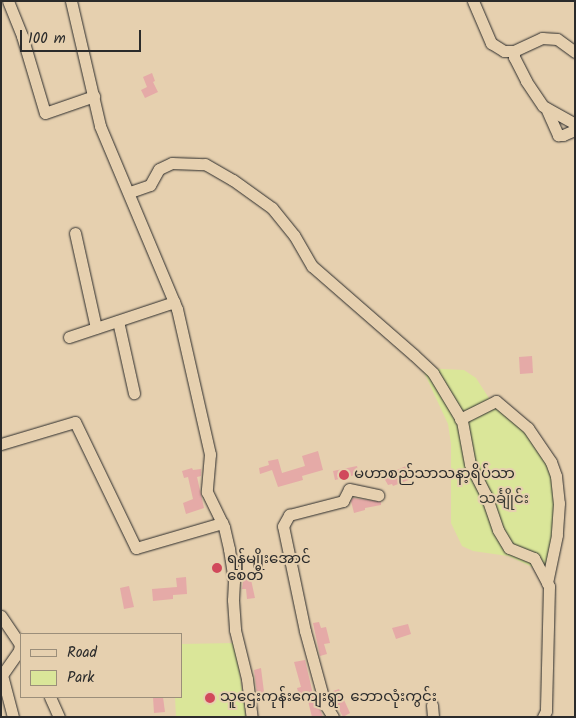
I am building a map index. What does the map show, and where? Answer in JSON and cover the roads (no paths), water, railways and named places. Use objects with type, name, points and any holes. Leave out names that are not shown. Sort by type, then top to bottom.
[{"type":"street","points":[[8,1],[22,36],[45,113],[94,96]]},
{"type":"street","points":[[71,1],[100,126],[130,192],[174,302],[210,454],[207,492],[222,523],[234,581],[235,630],[247,679],[252,717]]},
{"type":"street","points":[[473,1],[491,43],[504,51],[514,51],[542,38],[557,39],[575,52]]},
{"type":"street","points":[[514,51],[514,57],[526,81],[546,108],[558,135],[575,130]]},
{"type":"street","points":[[546,108],[575,124]]},
{"type":"street","points":[[130,192],[150,185],[159,169],[172,163],[205,164],[233,180],[272,208],[294,235],[312,266],[414,354],[433,373],[460,419],[470,464],[486,495],[498,530],[509,548],[534,558],[547,583]]},
{"type":"street","points":[[75,233],[96,328]]},
{"type":"street","points":[[69,337],[174,302]]},
{"type":"street","points":[[118,321],[134,393]]},
{"type":"street","points":[[460,419],[496,401],[528,428],[551,462],[556,476],[559,503],[557,535],[547,583],[549,636],[546,711],[543,717]]},
{"type":"street","points":[[1,444],[74,422],[136,548],[222,523]]},
{"type":"street","points":[[334,717],[325,704],[305,631],[283,526],[289,515],[343,502],[350,489],[378,495]]},
{"type":"street","points":[[1,616],[20,644]]},
{"type":"street","points":[[13,717],[2,675],[20,648]]},
{"type":"street","points":[[50,698],[59,717]]},
{"type":"place","name":"မဟာစည်သာသနာ့ရိပ်သာ","points":[[344,475]]},
{"type":"place","name":"ရန်မျိုးအောင် စေတီ","points":[[217,568]]},
{"type":"place","name":"သူဌေးကုန်းကျေးရွာ ဘောလုံးကွင်း","points":[[210,698]]},
{"type":"park label","name":"သင်္ချိုင်း","points":[[504,500]]}]
